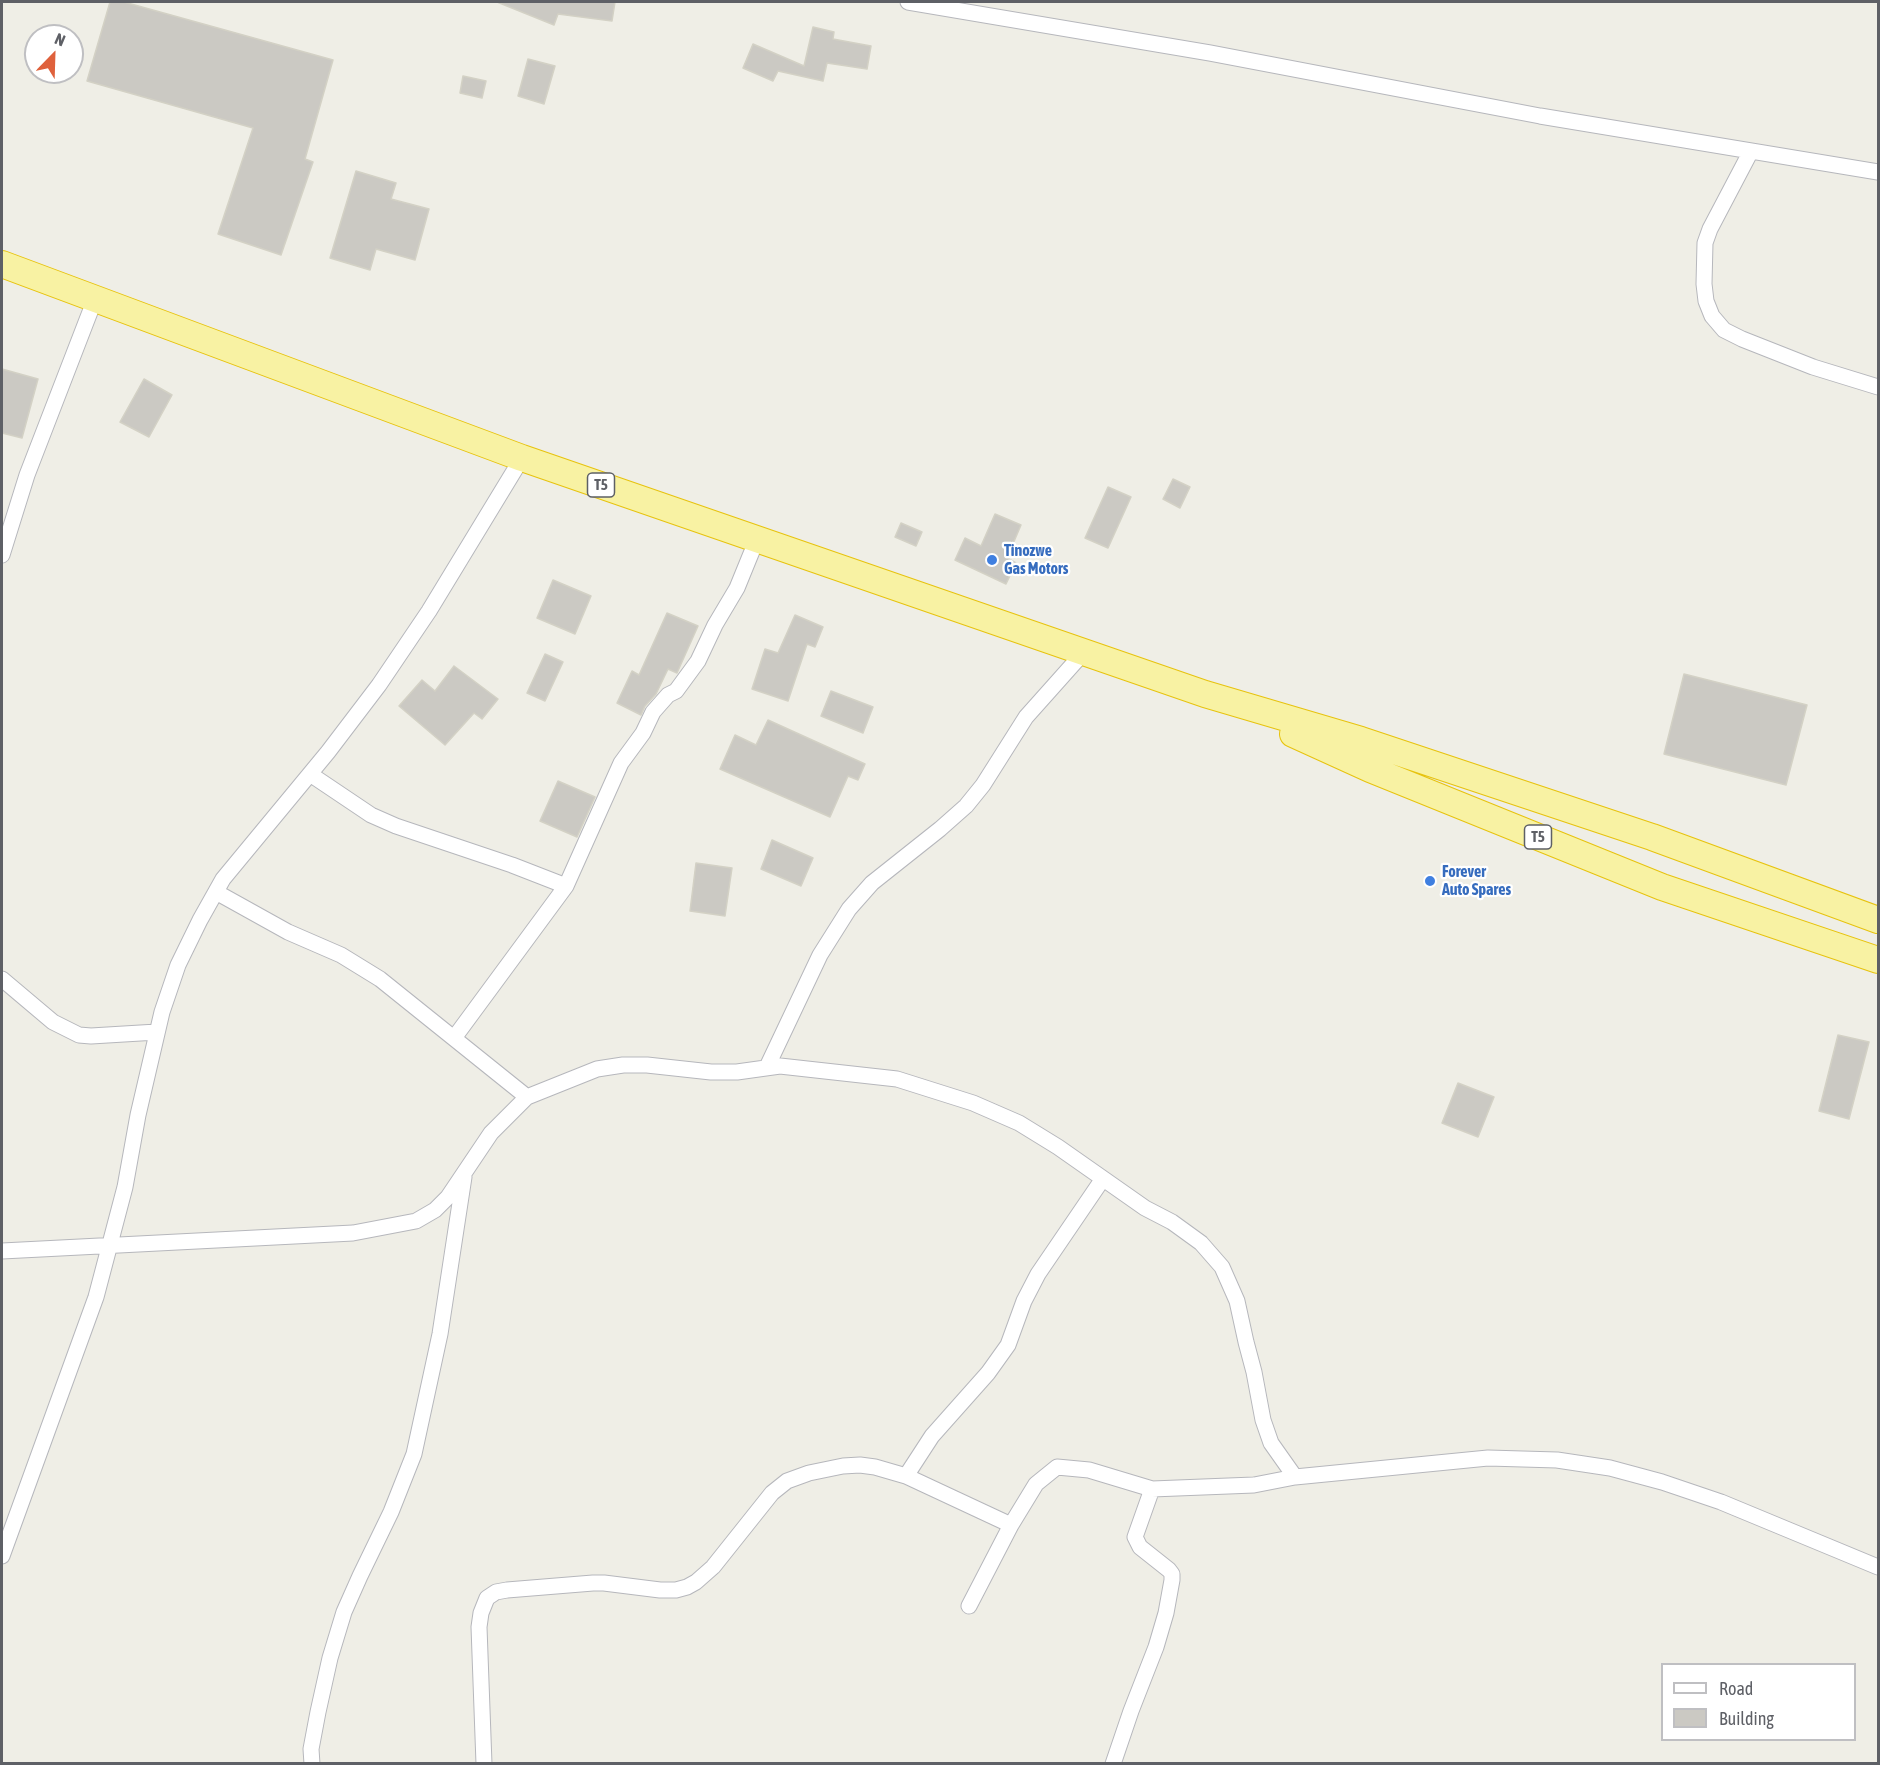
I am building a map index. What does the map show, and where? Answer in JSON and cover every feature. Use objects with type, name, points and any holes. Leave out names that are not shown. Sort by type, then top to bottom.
[{"type":"highway","name":"T5","points":[[2,264],[522,458],[1205,694],[1360,740],[1652,837],[1878,920]]},
{"type":"highway","name":"T5","points":[[1205,694],[1370,769],[1662,887],[1878,960]]},
{"type":"street","points":[[908,2],[1210,53],[1540,116],[1878,172]]},
{"type":"street","points":[[1751,151],[1705,243],[1704,284],[1706,301],[1712,316],[1724,330],[1761,347],[1813,367],[1878,387]]},
{"type":"street","points":[[2,555],[27,476],[95,299]]},
{"type":"street","points":[[2,1556],[96,1296],[125,1187],[138,1115],[157,1032],[178,965],[200,920],[224,879],[379,685],[417,630],[522,458]]},
{"type":"street","points":[[454,1038],[566,886],[621,763],[643,733],[653,712],[668,695],[676,691],[698,661],[715,625],[737,588],[757,539]]},
{"type":"street","points":[[767,1067],[820,955],[849,909],[872,883],[966,806],[984,785],[1026,717],[1084,652]]},
{"type":"street","points":[[310,774],[379,819],[566,886]]},
{"type":"street","points":[[216,892],[288,932],[341,955],[380,979],[527,1097]]},
{"type":"street","points":[[2,979],[53,1022],[79,1035],[157,1032]]},
{"type":"street","points":[[2,1251],[353,1233],[416,1221],[435,1210],[448,1197],[491,1133],[527,1097],[597,1069],[623,1065],[647,1065],[711,1072],[737,1072],[780,1066],[897,1079],[974,1102],[1019,1123],[1058,1147],[1102,1180],[1145,1208],[1172,1222],[1201,1243],[1222,1267],[1237,1301],[1263,1420],[1271,1443],[1295,1477]]},
{"type":"street","points":[[312,1764],[311,1749],[318,1712],[330,1658],[344,1612],[391,1512],[414,1454],[440,1334],[465,1171]]},
{"type":"street","points":[[906,1476],[932,1436],[988,1373],[1008,1345],[1024,1302],[1038,1274],[1102,1180]]},
{"type":"street","points":[[969,1606],[1011,1525],[1036,1484],[1057,1467],[1089,1470],[1152,1489],[1254,1485],[1295,1477],[1488,1458],[1557,1460],[1610,1468],[1662,1482],[1721,1502],[1878,1567]]},
{"type":"street","points":[[484,1764],[479,1628],[481,1613],[487,1598],[496,1592],[593,1583],[660,1590],[687,1587],[713,1567],[772,1493],[787,1481],[809,1473],[843,1466],[875,1467],[906,1476],[1011,1525]]},
{"type":"street","points":[[1113,1764],[1156,1647],[1166,1613],[1172,1580],[1169,1570],[1140,1547],[1135,1537],[1152,1489]]},
{"type":"building","points":[[110,2],[124,2],[333,60],[305,159],[313,162],[281,255],[218,234],[253,128],[87,81]]},
{"type":"building","points":[[497,2],[615,2],[612,21],[558,14],[554,25]]},
{"type":"building","points":[[813,27],[834,32],[833,39],[871,46],[867,69],[827,63],[823,81],[778,71],[773,81],[743,68],[753,44],[804,66]]},
{"type":"building","points":[[528,59],[555,66],[544,104],[518,96]]},
{"type":"building","points":[[463,76],[486,81],[482,98],[460,93]]},
{"type":"building","points":[[356,171],[396,183],[391,199],[429,209],[415,260],[376,249],[370,270],[330,258]]},
{"type":"building","points":[[2,369],[38,379],[22,438],[2,433]]},
{"type":"building","points":[[144,379],[172,395],[149,437],[120,422]]},
{"type":"building","points":[[1173,479],[1190,487],[1180,508],[1163,499]]},
{"type":"building","points":[[1108,487],[1131,497],[1108,548],[1085,538]]},
{"type":"building","points":[[995,514],[1021,525],[1007,558],[1016,563],[1006,584],[955,560],[965,538],[981,546]]},
{"type":"building","points":[[901,523],[922,532],[916,546],[895,537]]},
{"type":"building","points":[[553,580],[591,596],[575,634],[537,618]]},
{"type":"building","points":[[667,613],[698,626],[677,673],[668,669],[656,694],[645,706],[641,715],[617,703],[632,671],[639,675]]},
{"type":"building","points":[[795,615],[823,627],[815,647],[807,644],[788,701],[752,689],[765,649],[778,653]]},
{"type":"building","points":[[545,654],[563,662],[545,701],[527,693]]},
{"type":"building","points":[[454,666],[498,699],[482,719],[474,713],[445,745],[399,706],[422,680],[435,691]]},
{"type":"building","points":[[1684,674],[1807,705],[1786,785],[1664,754]]},
{"type":"building","points":[[831,691],[873,707],[863,733],[821,716]]},
{"type":"building","points":[[768,720],[865,764],[858,780],[848,776],[830,817],[720,769],[735,735],[756,745]]},
{"type":"building","points":[[558,781],[595,797],[577,837],[540,821]]},
{"type":"building","points":[[772,840],[813,858],[801,886],[761,869]]},
{"type":"building","points":[[696,863],[732,868],[725,916],[690,911]]},
{"type":"building","points":[[1838,1035],[1869,1042],[1849,1119],[1819,1111]]},
{"type":"building","points":[[1458,1083],[1494,1097],[1478,1137],[1442,1123]]},
{"type":"place","name":"Tinozwe Gas Motors","points":[[992,560]]},
{"type":"place","name":"Forever Auto Spares","points":[[1430,881]]}]
